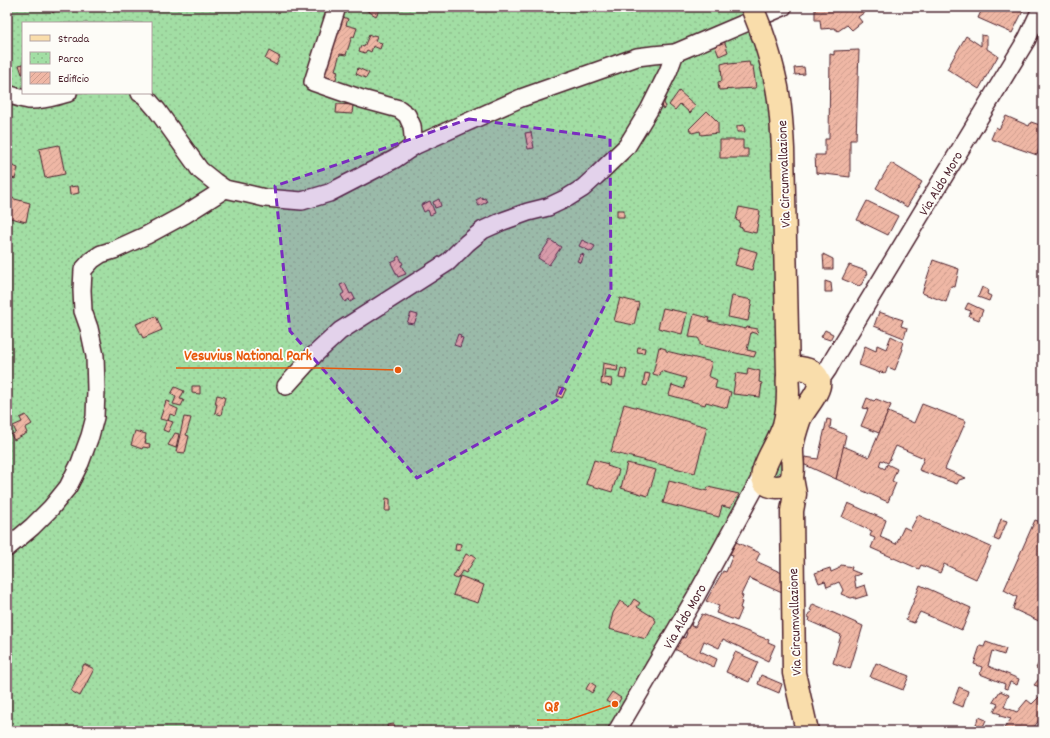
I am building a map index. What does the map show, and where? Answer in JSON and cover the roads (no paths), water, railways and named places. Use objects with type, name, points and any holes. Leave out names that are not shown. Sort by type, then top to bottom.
[{"type":"main road","name":"Via Circumvallazione","points":[[752,7],[761,30],[777,88],[783,149],[788,346],[804,374]]},
{"type":"main road","points":[[804,374],[819,389],[801,415],[796,429],[792,448],[793,473],[776,482],[764,469],[778,440],[788,407],[804,374]]},
{"type":"main road","name":"Via Circumvallazione","points":[[776,482],[792,511],[794,673],[807,731]]},
{"type":"street","points":[[337,7],[313,82],[362,99],[399,109],[407,115],[412,126],[414,146]]},
{"type":"street","points":[[142,94],[157,110],[200,170],[225,189],[265,198],[302,201],[329,193],[414,146],[522,98],[638,57],[675,53],[782,7]]},
{"type":"street","name":"Via Aldo Moro","points":[[804,374],[828,369],[1028,39],[1042,7]]},
{"type":"street","points":[[286,386],[314,355],[340,331],[448,262],[467,243],[483,230],[502,221],[548,207],[567,198],[587,184],[627,146],[649,110],[668,72],[675,53]]},
{"type":"street","points":[[7,94],[22,99],[31,100],[52,98],[65,94]]},
{"type":"street","points":[[7,548],[32,527],[51,508],[68,487],[80,463],[90,436],[95,417],[95,356],[89,328],[83,311],[83,270],[92,260],[101,254],[114,250],[147,235],[184,215],[225,189]]},
{"type":"street","name":"Via Aldo Moro","points":[[617,731],[750,500],[776,482]]},
{"type":"place","name":"Vesuvius National Park","points":[[398,370]]},
{"type":"place","name":"Q8","points":[[615,704]]}]
